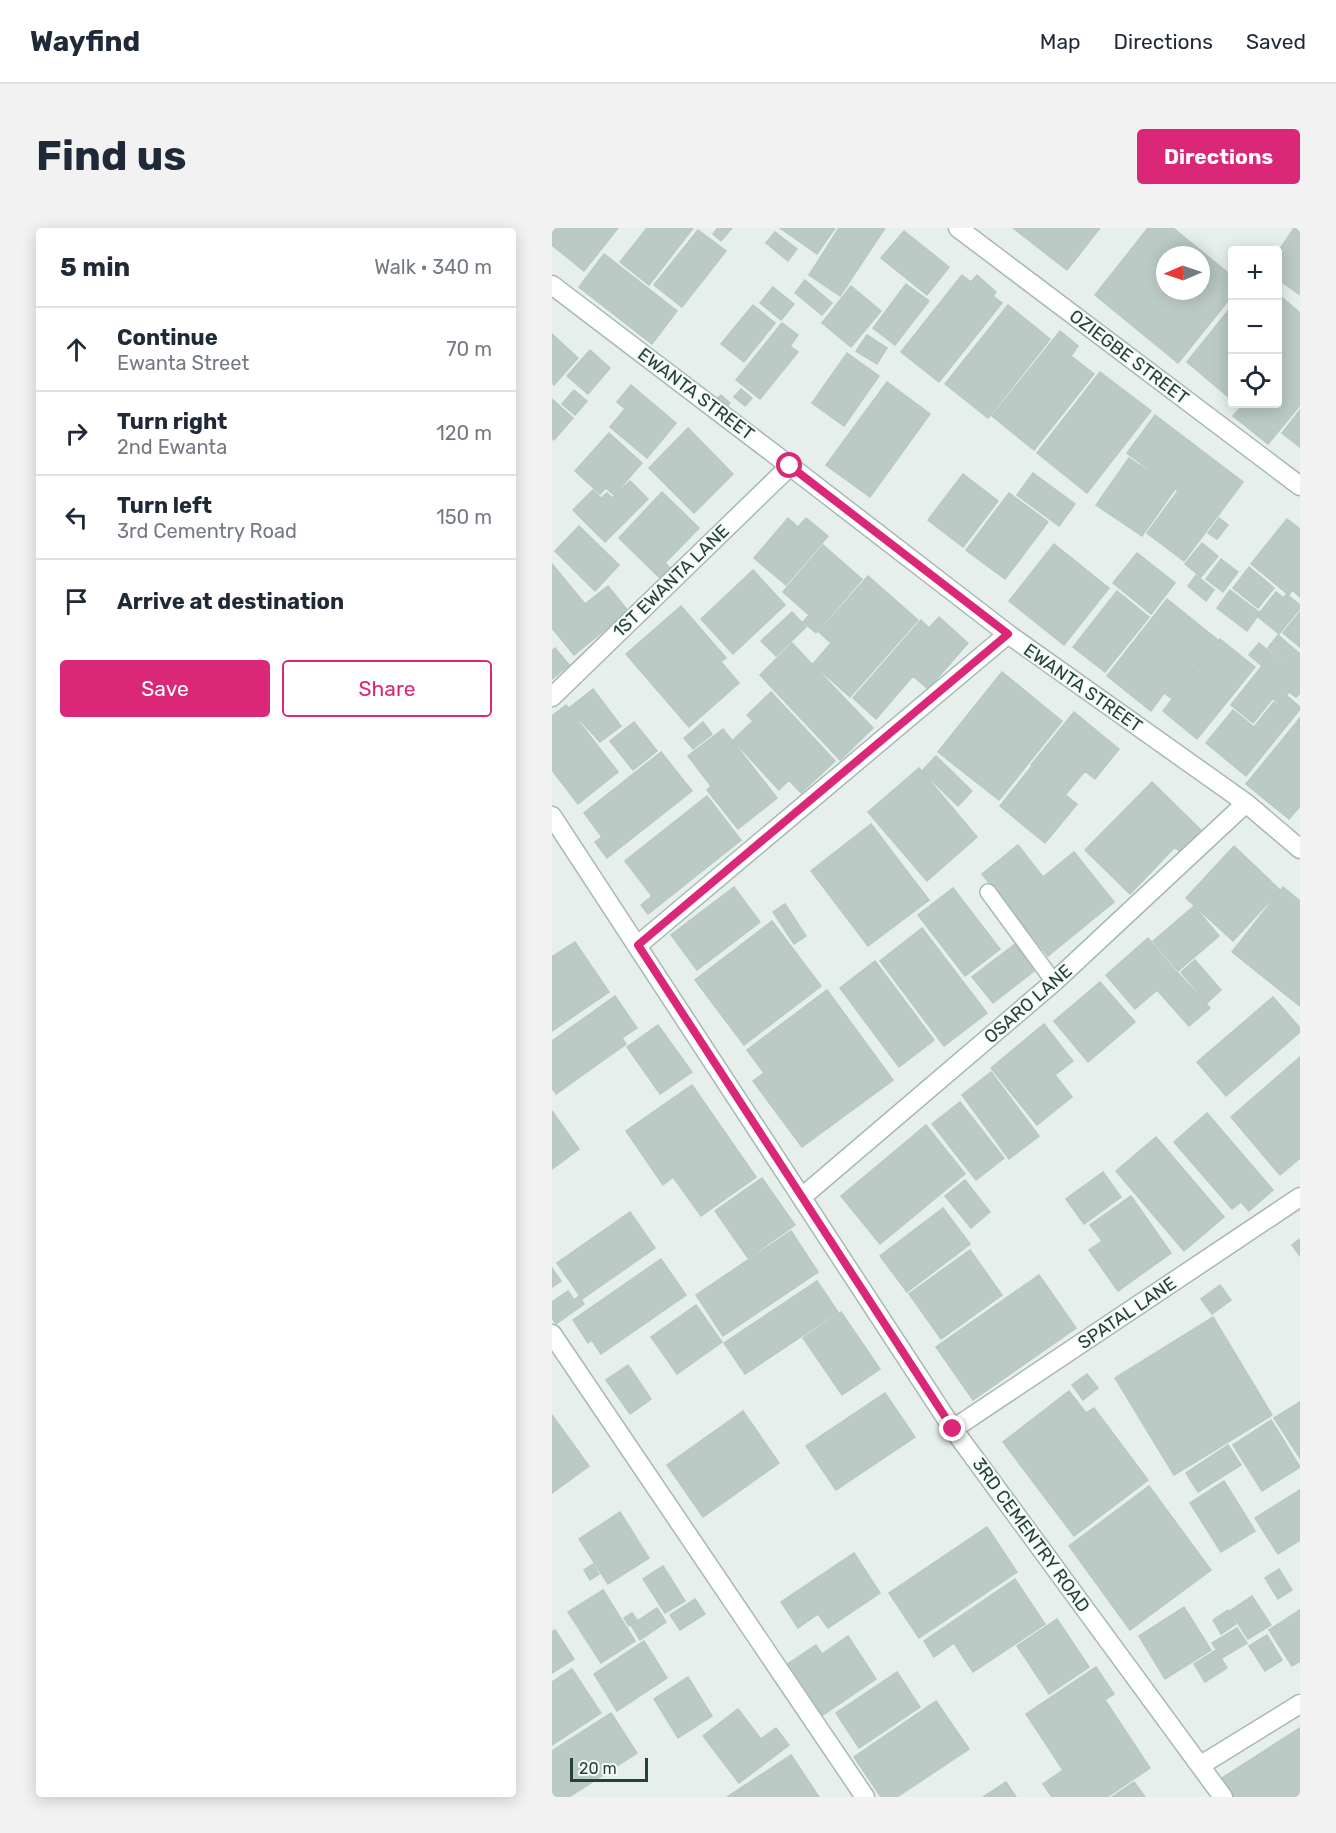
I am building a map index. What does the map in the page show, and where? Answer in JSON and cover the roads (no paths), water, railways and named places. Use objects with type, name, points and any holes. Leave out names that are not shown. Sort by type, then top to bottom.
[{"type":"street","name":"OZIEGBE STREET","points":[[958,228],[1300,486]]},
{"type":"street","name":"EWANTA STREET","points":[[552,285],[1008,634],[1246,803],[1300,849]]},
{"type":"street","name":"1ST EWANTA LANE","points":[[552,697],[790,466]]},
{"type":"street","points":[[638,945],[1008,634]]},
{"type":"street","name":"OSARO LANE","points":[[802,1197],[1054,982],[1246,803]]},
{"type":"street","name":"3RD CEMENTRY ROAD","points":[[552,816],[953,1429],[1223,1797]]},
{"type":"street","name":"SPATAL LANE","points":[[953,1429],[1300,1197]]},
{"type":"street","points":[[552,1334],[865,1797]]},
{"type":"street","points":[[1201,1765],[1300,1704]]},
{"type":"lane","points":[[988,892],[1054,982]]}]
